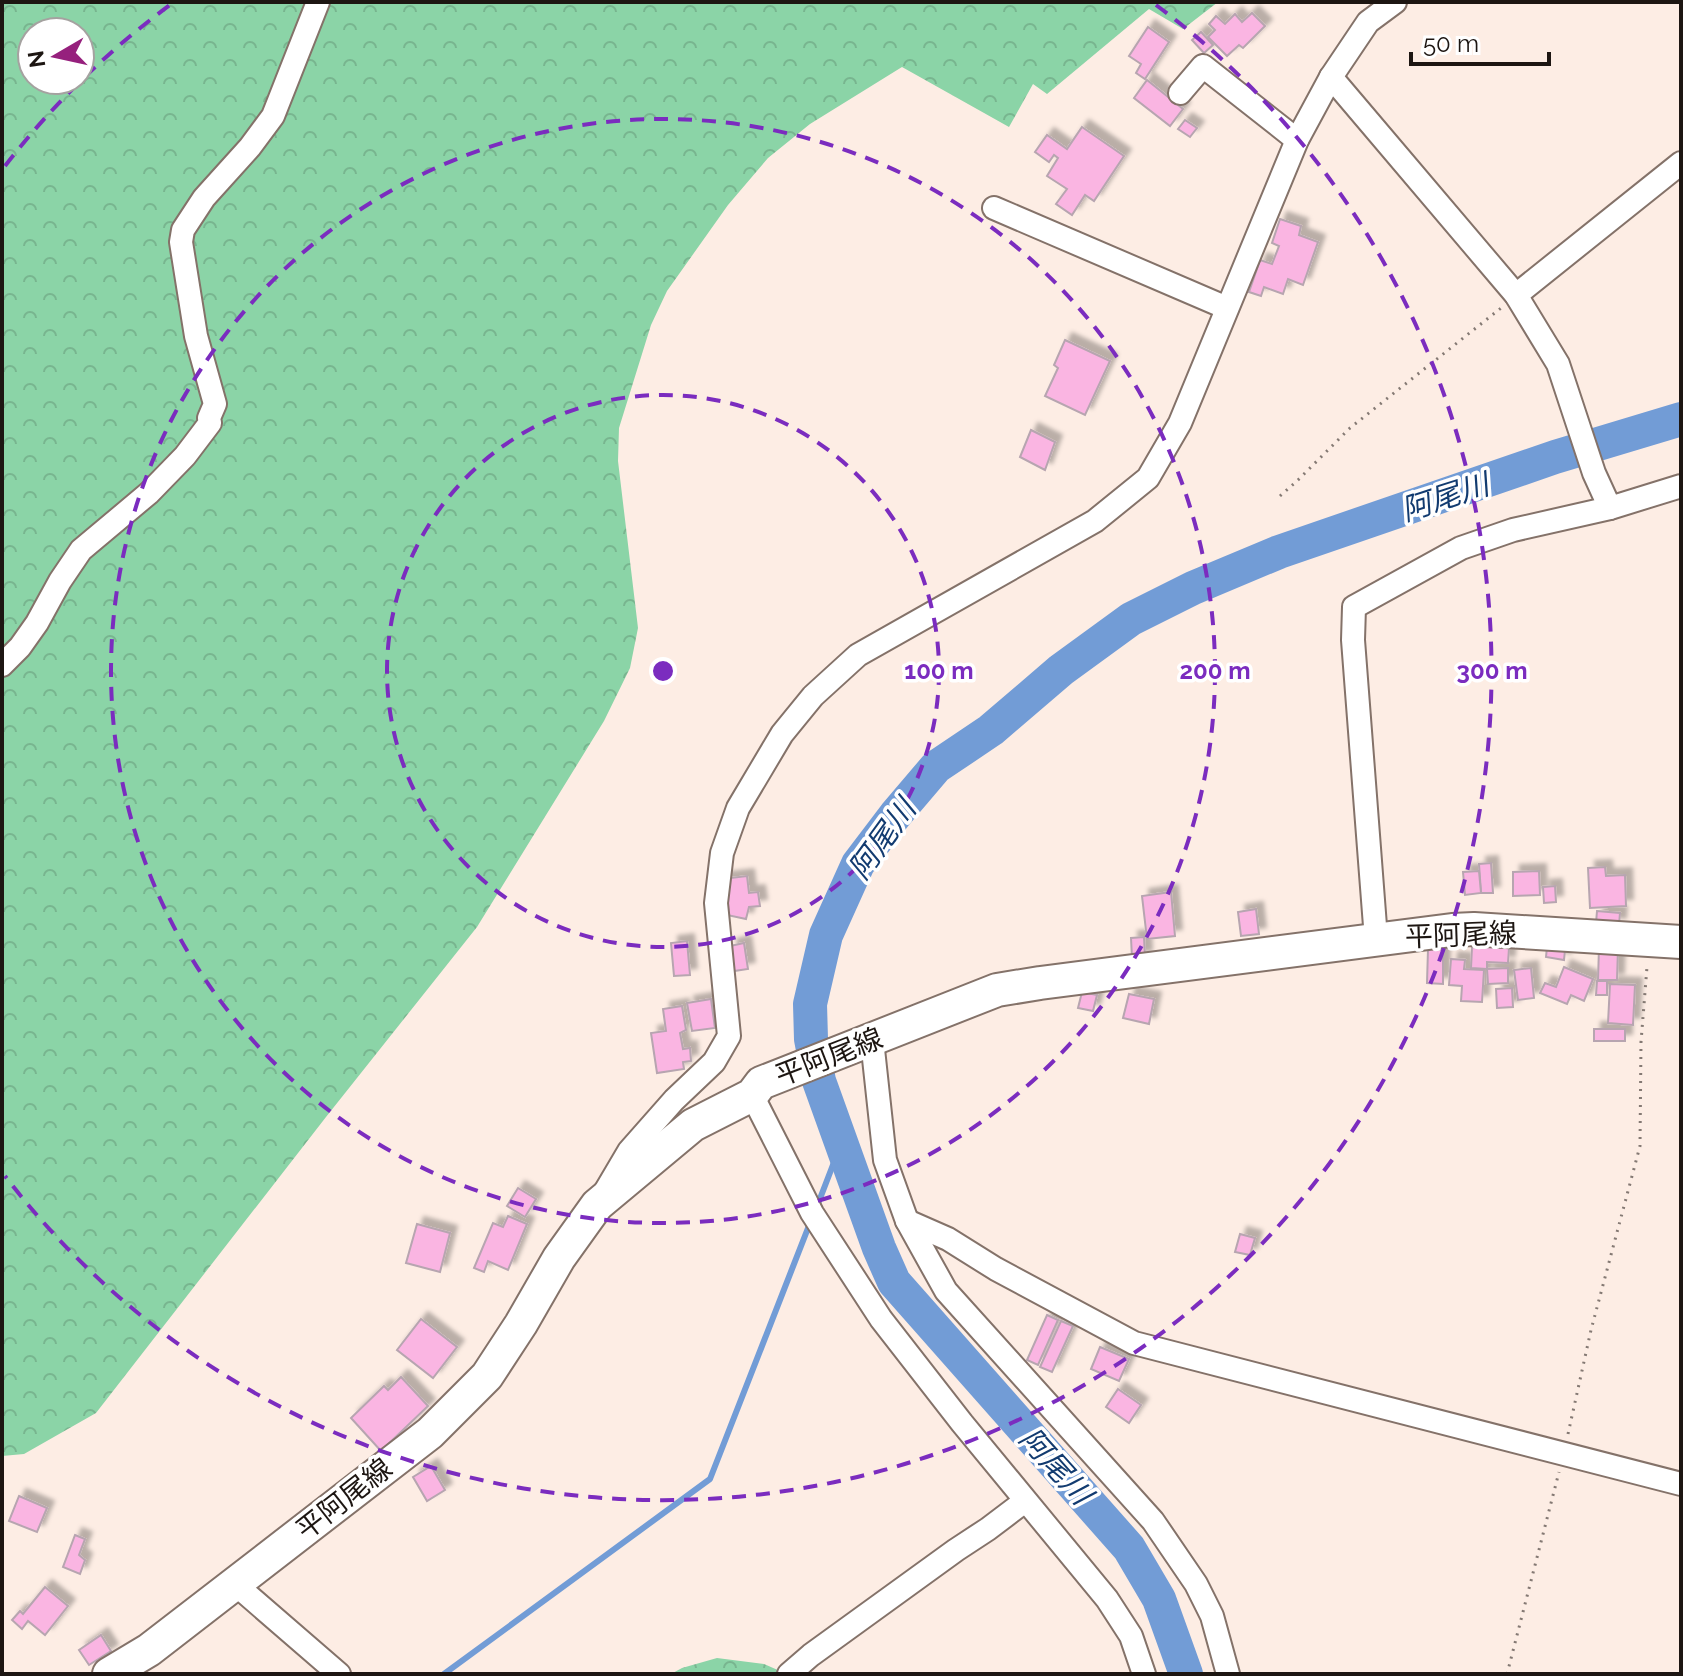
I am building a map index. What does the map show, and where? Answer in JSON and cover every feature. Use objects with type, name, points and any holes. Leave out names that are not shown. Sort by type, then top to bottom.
[{"type":"main road","name":"平阿尾線","points":[[109,1674],[149,1650],[430,1433],[487,1376],[559,1258],[597,1205],[693,1125],[756,1089],[997,990],[1452,930],[1681,942]]},
{"type":"street","points":[[2,665],[37,623],[81,550],[149,493],[185,456],[210,423],[215,404],[196,336],[181,242],[183,230],[204,198],[273,116],[318,2]]},
{"type":"street","points":[[597,1205],[629,1151],[674,1100],[714,1062],[729,1036],[716,903],[722,853],[738,808],[782,734],[813,696],[858,655],[1095,521],[1148,478],[1180,423],[1297,140],[1331,77],[1368,22],[1395,2]]},
{"type":"street","points":[[1180,93],[1203,66],[1297,140]]},
{"type":"street","points":[[1331,77],[1516,295],[1558,364],[1594,473],[1610,508]]},
{"type":"street","points":[[1516,295],[1681,163]]},
{"type":"street","points":[[994,208],[1227,308]]},
{"type":"street","points":[[1376,939],[1353,640],[1354,607],[1461,548],[1513,530],[1610,508],[1681,486]]},
{"type":"street","points":[[866,1042],[885,1160],[907,1221],[946,1291],[1153,1521],[1196,1584],[1212,1616],[1228,1674]]},
{"type":"street","points":[[756,1089],[812,1213],[881,1319],[1107,1599],[1131,1636],[1144,1674]]},
{"type":"street","points":[[907,1221],[948,1239],[996,1269],[1134,1343],[1681,1484]]},
{"type":"street","points":[[789,1674],[1025,1501]]},
{"type":"street","points":[[235,1584],[339,1674]]},
{"type":"path","points":[[1280,496],[1350,428],[1516,295]]},
{"type":"path","points":[[1507,1674],[1564,1454],[1591,1330],[1640,1146],[1641,1042],[1648,940]]},
{"type":"green space","points":[[2,2],[1218,2],[1183,29],[1149,9],[1047,94],[1033,84],[1009,127],[902,67],[810,124],[768,158],[728,205],[667,291],[651,325],[619,428],[618,461],[638,628],[630,668],[604,721],[477,927],[96,1413],[24,1454],[2,1456]]},
{"type":"green space","points":[[717,1658],[764,1664],[787,1674],[671,1674]]},
{"type":"building","points":[[1252,13],[1265,26],[1243,48],[1239,45],[1227,56],[1208,37],[1215,30],[1209,24],[1216,16],[1225,24],[1235,14],[1242,22]]},
{"type":"building","points":[[1148,27],[1169,42],[1145,79],[1136,73],[1141,64],[1129,56]]},
{"type":"building","points":[[1201,32],[1213,45],[1204,53],[1192,40]]},
{"type":"building","points":[[1147,80],[1183,109],[1170,126],[1134,98]]},
{"type":"building","points":[[1185,120],[1197,128],[1190,137],[1178,129]]},
{"type":"building","points":[[1082,127],[1124,156],[1094,201],[1085,195],[1072,215],[1056,204],[1067,189],[1047,176],[1058,158],[1054,155],[1049,162],[1035,152],[1047,135],[1067,149]]},
{"type":"building","points":[[1280,219],[1301,226],[1299,235],[1318,242],[1303,285],[1288,279],[1283,294],[1264,287],[1261,296],[1249,292],[1260,260],[1272,264],[1279,246],[1272,243]]},
{"type":"building","points":[[1065,340],[1110,361],[1085,415],[1045,396],[1058,368],[1054,365]]},
{"type":"building","points":[[1031,430],[1055,442],[1045,470],[1020,457]]},
{"type":"building","points":[[1491,863],[1493,893],[1481,893],[1479,864]]},
{"type":"building","points":[[1605,867],[1606,876],[1625,875],[1626,906],[1590,908],[1588,868]]},
{"type":"building","points":[[1479,871],[1481,893],[1465,895],[1463,872]]},
{"type":"building","points":[[1539,871],[1540,895],[1513,896],[1513,872]]},
{"type":"building","points":[[747,876],[749,893],[758,892],[760,906],[749,907],[746,919],[727,915],[722,879]]},
{"type":"building","points":[[1555,886],[1556,902],[1544,903],[1543,887]]},
{"type":"building","points":[[1171,892],[1175,936],[1147,939],[1142,896]]},
{"type":"building","points":[[1256,909],[1259,934],[1241,936],[1238,912]]},
{"type":"building","points":[[1597,911],[1620,913],[1619,925],[1596,923]]},
{"type":"building","points":[[1144,937],[1145,957],[1132,958],[1131,938]]},
{"type":"building","points":[[687,941],[690,975],[674,976],[671,943]]},
{"type":"building","points":[[744,943],[748,969],[734,971],[730,946]]},
{"type":"building","points":[[1472,947],[1509,948],[1508,963],[1487,962],[1487,969],[1471,968]]},
{"type":"building","points":[[1547,947],[1565,950],[1564,960],[1546,957]]},
{"type":"building","points":[[1599,947],[1618,948],[1617,980],[1598,980]]},
{"type":"building","points":[[1428,949],[1443,950],[1443,984],[1427,983]]},
{"type":"building","points":[[1451,959],[1465,960],[1464,969],[1484,970],[1482,1002],[1461,1001],[1462,986],[1449,985]]},
{"type":"building","points":[[1564,967],[1593,979],[1584,1001],[1571,995],[1567,1004],[1540,993],[1545,983],[1556,987]]},
{"type":"building","points":[[1508,968],[1508,983],[1488,984],[1487,969]]},
{"type":"building","points":[[1531,968],[1534,998],[1518,1000],[1514,970]]},
{"type":"building","points":[[1597,981],[1607,981],[1607,995],[1596,995]]},
{"type":"building","points":[[1610,984],[1635,985],[1633,1025],[1608,1023]]},
{"type":"building","points":[[1512,988],[1513,1007],[1497,1008],[1496,989]]},
{"type":"building","points":[[1082,992],[1097,995],[1093,1011],[1078,1008]]},
{"type":"building","points":[[1129,994],[1154,999],[1149,1024],[1123,1018]]},
{"type":"building","points":[[711,999],[715,1028],[692,1031],[687,1003]]},
{"type":"building","points":[[682,1006],[686,1030],[680,1033],[683,1049],[690,1048],[691,1061],[683,1062],[684,1069],[657,1073],[651,1033],[666,1031],[663,1009]]},
{"type":"building","points":[[1594,1029],[1625,1029],[1625,1041],[1594,1041]]},
{"type":"building","points":[[518,1188],[536,1199],[525,1217],[507,1206]]},
{"type":"building","points":[[508,1216],[527,1224],[508,1270],[488,1261],[484,1272],[474,1268],[493,1223],[503,1227]]},
{"type":"building","points":[[417,1224],[450,1233],[440,1272],[406,1263]]},
{"type":"building","points":[[1240,1234],[1255,1238],[1250,1255],[1235,1252]]},
{"type":"building","points":[[1047,1315],[1058,1320],[1038,1365],[1027,1360]]},
{"type":"building","points":[[421,1319],[457,1347],[433,1378],[397,1350]]},
{"type":"building","points":[[1061,1321],[1073,1326],[1052,1372],[1040,1367]]},
{"type":"building","points":[[1100,1347],[1129,1359],[1119,1381],[1091,1369]]},
{"type":"building","points":[[401,1377],[428,1406],[381,1451],[351,1418],[384,1386],[388,1390]]},
{"type":"building","points":[[1118,1389],[1141,1405],[1129,1423],[1106,1407]]},
{"type":"building","points":[[431,1466],[445,1490],[427,1501],[413,1477]]},
{"type":"building","points":[[19,1496],[47,1508],[37,1532],[9,1521]]},
{"type":"building","points":[[75,1535],[85,1539],[79,1555],[85,1560],[80,1574],[63,1567]]},
{"type":"building","points":[[45,1587],[68,1606],[45,1635],[28,1621],[22,1629],[12,1620],[20,1611],[23,1614]]},
{"type":"building","points":[[101,1635],[111,1651],[89,1665],[79,1650]]},
{"type":"waterway","name":"阿尾川","points":[[1186,1674],[1159,1599],[1129,1548],[894,1282],[819,1081],[811,1039],[810,1004],[826,935],[858,864],[936,767],[991,730],[1061,670],[1131,619],[1193,588],[1279,552],[1555,457],[1681,419]]},
{"type":"waterway","points":[[816,1209],[841,1144]]},
{"type":"waterway","points":[[444,1674],[710,1479],[810,1223]]}]
